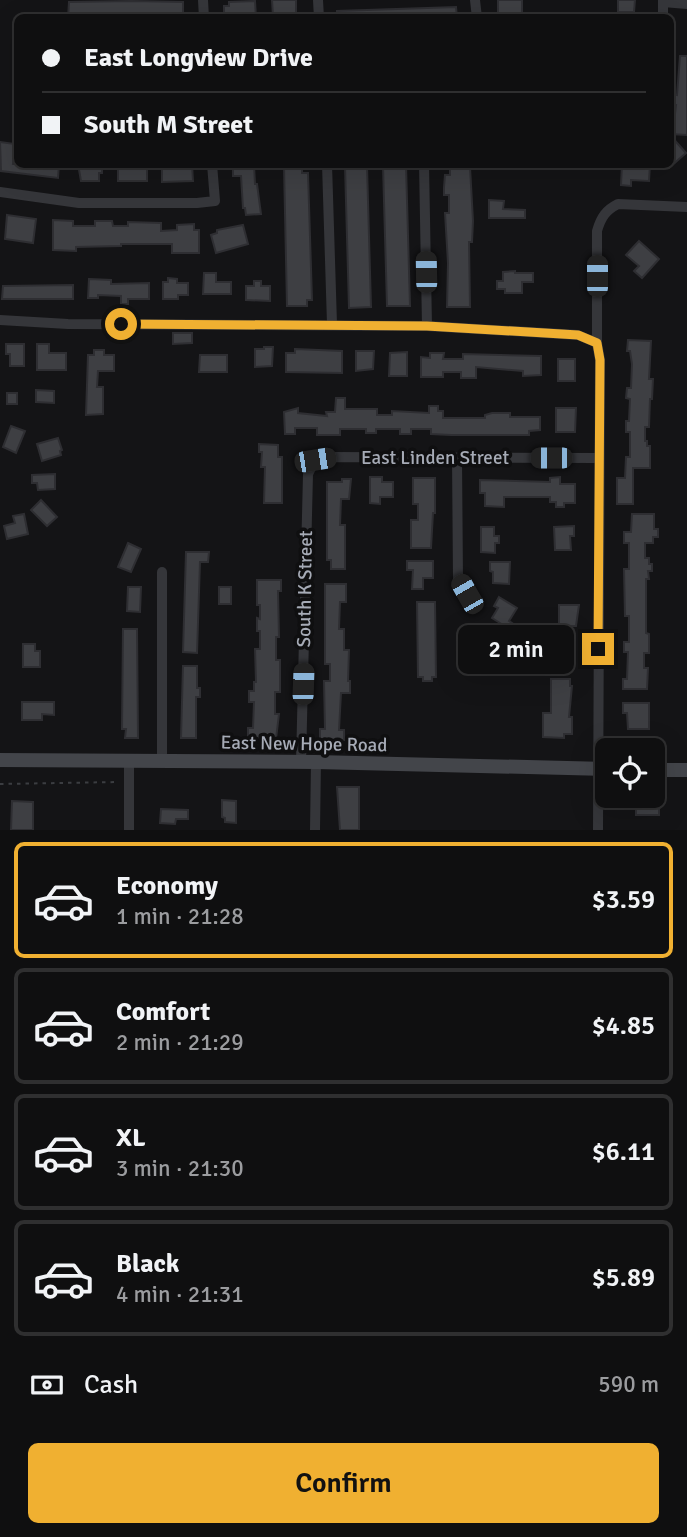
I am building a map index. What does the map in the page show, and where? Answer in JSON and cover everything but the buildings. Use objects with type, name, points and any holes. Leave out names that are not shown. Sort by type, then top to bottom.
[{"type":"street","points":[[663,1],[687,4]]},
{"type":"street","points":[[0,192],[79,203],[215,201],[212,168]]},
{"type":"street","points":[[327,168],[332,324]]},
{"type":"street","points":[[424,168],[427,326]]},
{"type":"street","points":[[603,738],[597,231],[602,217],[618,204],[687,207]]},
{"type":"street","points":[[0,320],[68,324],[427,326],[578,335],[597,343]]},
{"type":"street","name":"East Linden Street","points":[[315,460],[331,457],[599,458]]},
{"type":"street","points":[[457,458],[458,579],[467,594]]},
{"type":"street","name":"South K Street","points":[[301,762],[308,474],[315,460]]},
{"type":"street","points":[[162,572],[162,761]]},
{"type":"street","name":"East New Hope Road","points":[[0,760],[316,762],[595,769]]},
{"type":"street","points":[[129,762],[129,830]]},
{"type":"street","points":[[315,830],[316,762]]},
{"type":"street","points":[[665,770],[687,770]]},
{"type":"street","points":[[598,830],[600,808]]},
{"type":"path","points":[[0,784],[123,782]]},
{"type":"route","points":[[121,324],[427,326],[578,335],[597,343],[600,360],[598,649]]}]
